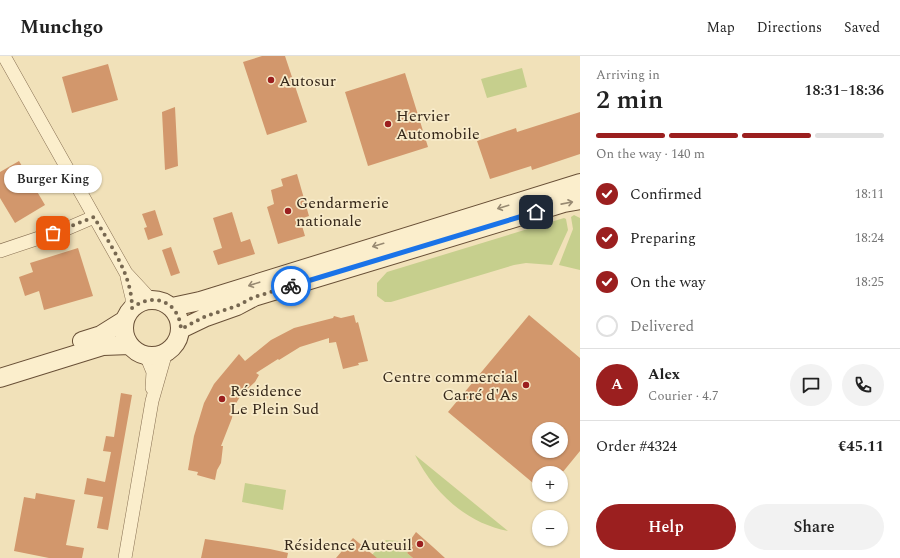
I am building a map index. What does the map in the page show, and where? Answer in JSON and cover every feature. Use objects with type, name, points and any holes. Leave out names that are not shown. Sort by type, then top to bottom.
[{"type":"main road","points":[[172,307],[200,301],[580,183]]},
{"type":"main road","points":[[181,329],[206,316],[237,306],[254,297],[564,203],[580,200]]},
{"type":"main road","points":[[0,366],[101,335],[144,301],[151,300],[166,303],[172,307],[180,321],[181,329],[174,346],[166,352],[153,356],[137,351],[130,345],[126,337],[129,314]]},
{"type":"main road","points":[[0,378],[103,346],[130,345]]},
{"type":"street","points":[[4,56],[126,273],[151,300]]},
{"type":"street","points":[[0,251],[66,229],[94,217]]},
{"type":"street","points":[[126,273],[132,298],[129,314]]},
{"type":"street","points":[[125,558],[152,401],[166,352]]},
{"type":"street","points":[[146,355],[152,372],[152,401]]},
{"type":"green space","points":[[522,68],[527,87],[487,98],[481,79]]},
{"type":"green space","points":[[574,215],[580,218],[580,270],[559,265],[573,229],[571,217]]},
{"type":"green space","points":[[564,218],[566,219],[568,230],[552,265],[526,263],[514,265],[391,302],[385,302],[377,296],[377,283],[387,272]]},
{"type":"green space","points":[[415,455],[508,531],[478,521],[453,504],[432,482]]},
{"type":"green space","points":[[245,483],[286,490],[283,510],[242,502]]},
{"type":"green space","points":[[386,540],[409,542],[413,546],[407,553],[413,558],[369,558]]},
{"type":"building","points":[[262,56],[285,56],[307,122],[267,135],[243,62]]},
{"type":"building","points":[[108,64],[118,100],[72,113],[62,77]]},
{"type":"building","name":"Hervier Automobile","points":[[405,73],[428,147],[368,166],[345,92]]},
{"type":"building","points":[[175,107],[178,166],[165,170],[162,112]]},
{"type":"building","points":[[580,112],[580,154],[532,170],[531,166],[490,179],[477,141],[516,128],[517,132]]},
{"type":"building","points":[[19,161],[45,205],[15,223],[0,198],[0,172]]},
{"type":"building","name":"Gendarmerie nationale","points":[[297,174],[309,216],[300,219],[305,236],[278,244],[267,207],[274,204],[271,190],[283,186],[281,179]]},
{"type":"building","points":[[155,210],[163,235],[148,240],[144,228],[147,227],[142,214]]},
{"type":"building","points":[[232,212],[241,242],[250,239],[255,254],[218,265],[213,251],[222,248],[213,218]]},
{"type":"building","points":[[171,247],[180,273],[171,276],[162,250]]},
{"type":"building","points":[[78,248],[93,296],[44,310],[39,291],[25,296],[19,277],[33,272],[30,263]]},
{"type":"building","name":"Résidence Le Plein Sud","points":[[354,315],[356,323],[358,322],[368,361],[343,369],[336,342],[329,343],[329,338],[300,347],[279,360],[278,359],[256,373],[259,375],[255,382],[241,395],[232,410],[232,418],[221,446],[223,446],[221,463],[217,470],[215,480],[197,475],[198,472],[188,470],[194,436],[204,403],[214,384],[239,354],[245,361],[271,340],[294,328],[333,318],[334,316],[341,318]]},
{"type":"building","name":"Centre commercial Carré d'As","points":[[529,315],[580,358],[580,451],[568,466],[532,466],[532,482],[448,412]]},
{"type":"building","points":[[121,393],[132,395],[108,530],[97,528],[103,497],[84,494],[87,478],[105,482],[111,452],[103,451],[106,436],[114,437]]},
{"type":"building","points":[[36,493],[75,500],[66,545],[84,548],[82,558],[49,558],[14,551],[24,497],[35,499]]},
{"type":"building","name":"Résidence Auteuil","points":[[416,532],[445,558],[413,558],[407,553],[413,546],[409,542]]},
{"type":"building","points":[[353,538],[377,558],[336,558]]},
{"type":"building","points":[[205,539],[288,553],[287,558],[201,558]]},
{"type":"way so far","points":[[53,233],[94,217],[126,273],[132,298],[132,308],[144,301],[158,300],[166,303],[172,307],[177,314],[181,329],[206,316],[237,306],[254,297],[291,286]]},
{"type":"place","name":"Autosur","points":[[271,80]]},
{"type":"place","name":"Hervier Automobile","points":[[388,124]]},
{"type":"place","name":"Gendarmerie nationale","points":[[288,211]]},
{"type":"place","name":"Burger King","points":[[53,233]]},
{"type":"place","name":"Centre commercial Carré d'As","points":[[526,385]]},
{"type":"place","name":"Résidence Le Plein Sud","points":[[222,399]]},
{"type":"place","name":"Résidence Auteuil","points":[[420,544]]},
{"type":"route","points":[[291,286],[536,212]]}]
